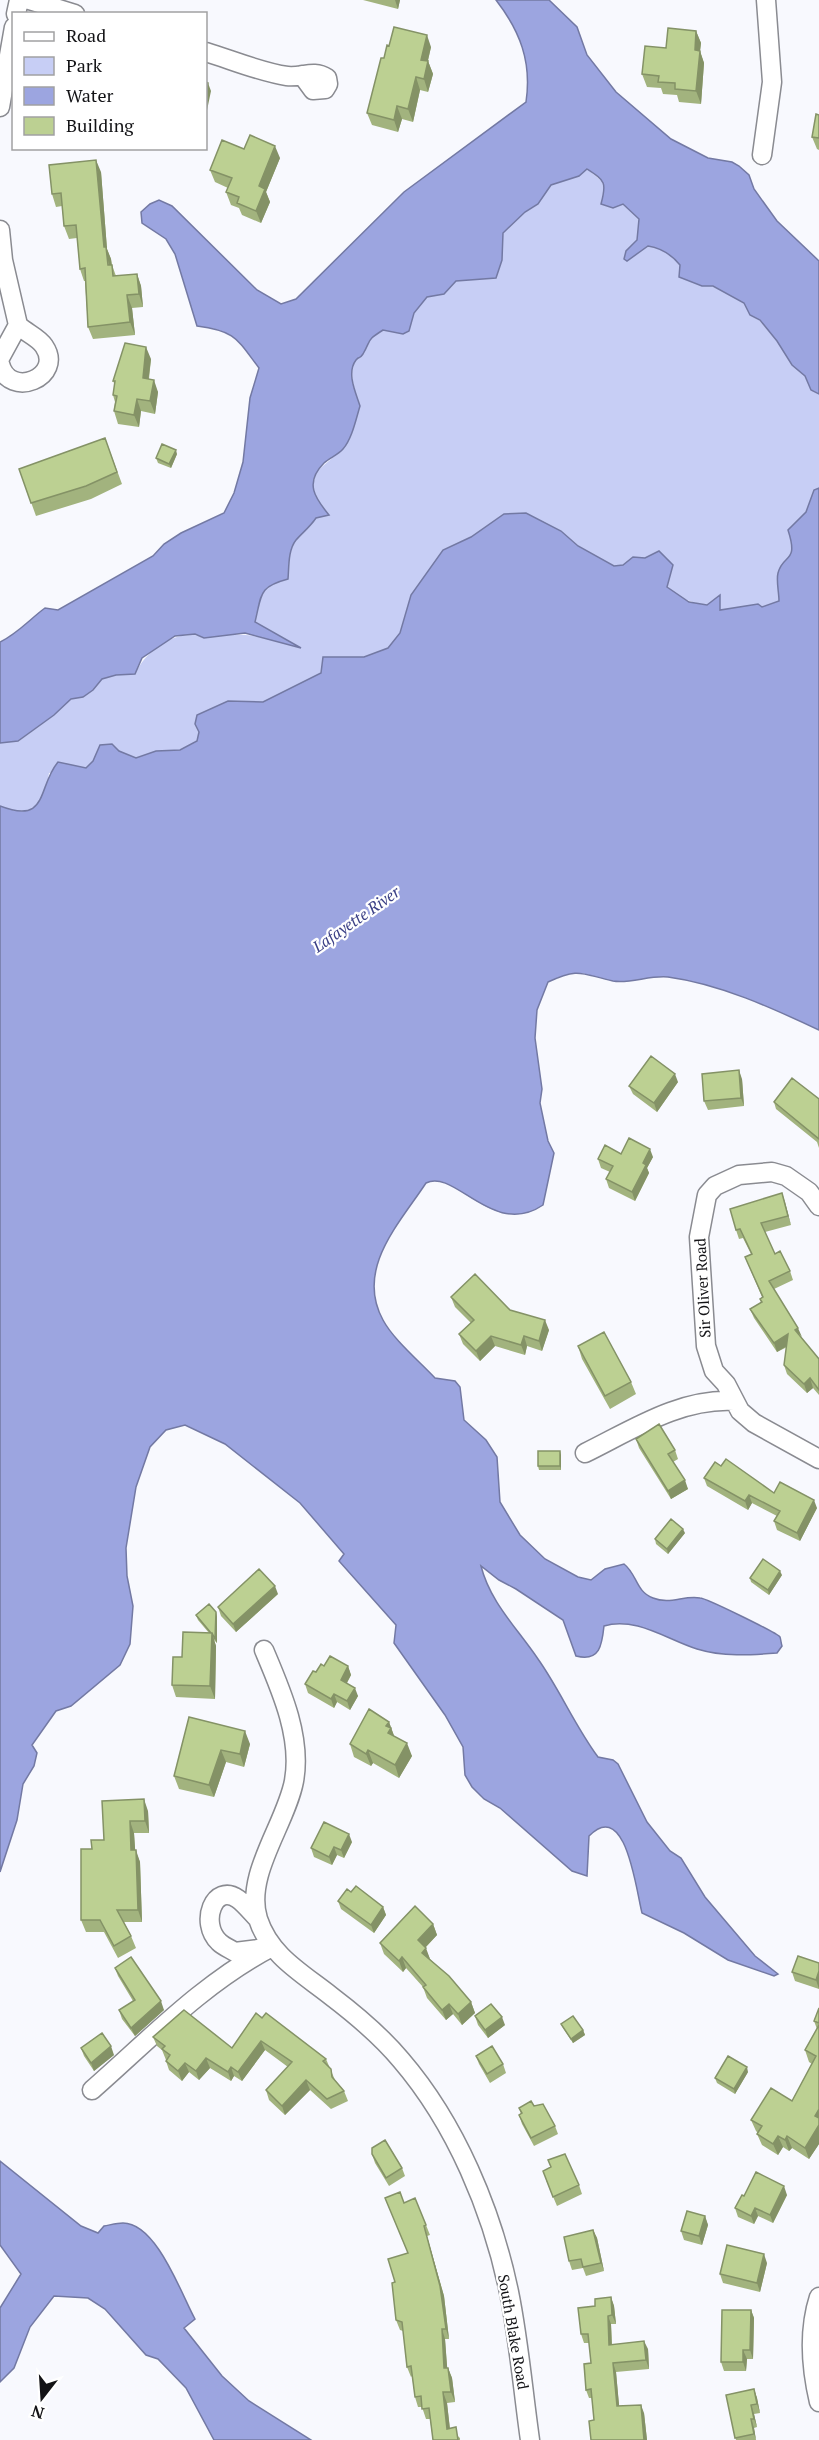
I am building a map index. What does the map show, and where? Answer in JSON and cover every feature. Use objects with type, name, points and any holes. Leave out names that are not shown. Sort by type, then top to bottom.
[{"type":"street","points":[[29,0],[68,12]]},
{"type":"street","points":[[762,154],[772,82],[766,0]]},
{"type":"street","points":[[0,107],[12,38]]},
{"type":"street","points":[[207,52],[288,76],[302,75]]},
{"type":"street","points":[[0,230],[3,260],[18,326],[42,343],[47,351],[48,365],[43,375],[31,382],[15,383],[6,376],[0,364]]},
{"type":"street","points":[[0,358],[18,326]]},
{"type":"street","name":"Sir Oliver Road","points":[[819,1206],[798,1183],[772,1172],[739,1175],[715,1186],[707,1195],[699,1237],[708,1360],[726,1384],[740,1411],[754,1423],[819,1459]]},
{"type":"street","points":[[585,1453],[689,1405],[711,1400],[734,1401]]},
{"type":"street","name":"South Blake Road","points":[[264,1650],[280,1687],[296,1756],[294,1780],[288,1803],[257,1883],[255,1901],[258,1919],[272,1947],[290,1965],[374,2031],[401,2060],[452,2137],[472,2177],[492,2232],[509,2292],[530,2440]]},
{"type":"street","name":"South Blake Road","points":[[258,1919],[238,1899],[231,1896],[222,1897],[214,1903],[208,1918],[209,1928],[219,1942],[235,1952],[272,1947]]},
{"type":"street","points":[[92,2090],[203,1992],[247,1959],[272,1947]]},
{"type":"street","points":[[819,2297],[812,2330],[812,2358],[819,2402]]},
{"type":"green space","points":[[587,169],[639,219],[637,240],[626,251],[624,259],[627,261],[648,246],[657,248],[670,255],[681,265],[679,277],[702,286],[713,286],[744,303],[750,315],[759,320],[777,341],[792,365],[805,376],[811,390],[819,394],[819,488],[814,490],[806,512],[789,530],[793,545],[790,559],[780,569],[778,575],[779,601],[762,607],[758,604],[720,610],[720,595],[707,605],[696,603],[678,595],[671,589],[645,558],[633,557],[623,565],[614,566],[578,546],[561,531],[504,514],[471,537],[443,550],[411,595],[400,633],[388,648],[364,658],[324,657],[321,673],[263,702],[228,701],[199,732],[197,741],[180,750],[156,751],[136,758],[119,751],[112,744],[86,768],[49,773],[40,801],[29,810],[11,810],[0,806],[0,743],[19,741],[71,699],[83,697],[93,690],[102,679],[116,675],[135,674],[151,652],[166,641],[195,635],[204,637],[243,635],[298,647],[255,622],[266,589],[288,579],[289,559],[293,544],[316,518],[313,485],[317,471],[343,449],[360,406],[352,377],[356,360],[361,357],[372,338],[383,330],[403,334],[414,313],[427,297],[444,294],[456,281],[496,278],[502,260],[502,234],[525,212],[538,204],[551,185],[579,176]]},
{"type":"water","points":[[496,0],[549,0],[577,27],[587,55],[616,92],[671,139],[708,158],[732,162],[749,175],[754,189],[777,221],[819,261],[819,394],[811,390],[805,376],[792,365],[760,320],[750,315],[744,303],[713,286],[702,286],[679,277],[680,265],[670,255],[657,248],[648,246],[627,261],[624,259],[626,251],[637,240],[639,219],[623,204],[613,208],[601,204],[603,183],[598,176],[587,169],[579,176],[551,185],[538,204],[525,212],[503,233],[502,260],[496,278],[456,281],[444,294],[427,297],[414,313],[409,331],[403,334],[383,330],[372,338],[361,357],[353,365],[354,389],[360,406],[353,429],[343,449],[326,461],[314,477],[316,496],[329,515],[316,518],[293,544],[288,579],[266,589],[261,598],[255,622],[301,648],[245,633],[204,638],[195,634],[175,636],[142,658],[135,674],[116,675],[102,679],[93,690],[83,697],[71,699],[54,715],[18,741],[0,743],[0,642],[18,631],[45,608],[58,610],[153,556],[164,544],[181,533],[224,513],[234,493],[243,462],[250,398],[259,368],[234,338],[220,331],[197,326],[175,254],[166,239],[142,223],[141,212],[159,200],[172,206],[257,290],[281,304],[296,299],[404,192],[526,102],[527,74],[522,48],[512,23]]},
{"type":"water","name":"Lafayette River","points":[[819,488],[819,1030],[745,998],[687,980],[661,977],[620,982],[574,973],[548,982],[537,1010],[535,1038],[542,1089],[540,1103],[548,1141],[554,1153],[543,1205],[525,1213],[508,1214],[492,1209],[449,1185],[437,1181],[426,1183],[384,1248],[377,1265],[374,1283],[376,1301],[383,1320],[393,1335],[435,1378],[455,1381],[460,1387],[464,1420],[486,1440],[497,1457],[500,1502],[520,1535],[545,1559],[578,1577],[591,1580],[605,1569],[624,1564],[643,1592],[653,1598],[665,1601],[700,1598],[727,1609],[780,1637],[782,1646],[777,1653],[727,1654],[697,1649],[651,1630],[628,1624],[616,1624],[604,1626],[601,1645],[595,1654],[590,1657],[576,1656],[563,1620],[481,1566],[497,1603],[546,1671],[598,1757],[613,1760],[618,1764],[647,1822],[670,1851],[681,1858],[705,1897],[755,1956],[778,1974],[774,1976],[728,1960],[684,1933],[642,1913],[627,1852],[612,1829],[602,1827],[589,1836],[587,1876],[572,1871],[500,1808],[484,1799],[472,1787],[465,1775],[463,1747],[445,1715],[394,1643],[396,1625],[339,1561],[344,1554],[300,1503],[225,1444],[185,1425],[166,1430],[150,1447],[136,1487],[126,1548],[127,1576],[133,1606],[130,1644],[120,1665],[71,1706],[56,1711],[32,1745],[37,1753],[34,1766],[23,1784],[17,1820],[0,1872],[0,806],[16,811],[27,811],[34,807],[40,801],[51,772],[58,762],[86,768],[93,761],[100,745],[112,744],[119,751],[136,758],[156,751],[180,750],[197,741],[199,732],[195,724],[197,715],[228,701],[263,702],[321,673],[323,657],[364,657],[388,648],[400,633],[411,595],[443,550],[471,537],[504,514],[526,513],[561,531],[578,546],[614,566],[623,565],[633,557],[645,558],[659,551],[673,565],[667,587],[689,602],[707,605],[720,595],[720,610],[758,604],[762,607],[779,601],[778,573],[792,548],[788,530],[806,512],[814,490]]},
{"type":"water","points":[[0,2161],[81,2226],[98,2233],[104,2226],[123,2223],[135,2226],[147,2235],[167,2262],[195,2319],[184,2328],[222,2376],[249,2401],[311,2440],[214,2440],[186,2388],[158,2359],[146,2355],[105,2309],[88,2298],[54,2296],[30,2327],[14,2368],[0,2382],[0,2308],[21,2274],[0,2245]]},
{"type":"building","points":[[394,27],[427,35],[421,60],[428,61],[424,79],[416,77],[408,109],[397,106],[394,120],[367,113],[381,58],[384,58]]},
{"type":"building","points":[[668,28],[696,31],[695,50],[700,51],[696,91],[675,89],[675,83],[658,82],[659,76],[642,74],[645,46],[666,48]]},
{"type":"building","points":[[816,114],[819,115],[819,138],[812,137]]},
{"type":"building","points":[[250,135],[275,146],[259,186],[265,189],[256,211],[237,203],[239,197],[226,192],[232,178],[210,170],[222,140],[244,149]]},
{"type":"building","points":[[96,160],[104,247],[106,247],[108,265],[112,265],[113,276],[137,274],[139,294],[127,295],[130,322],[88,327],[85,268],[80,269],[76,225],[64,226],[61,193],[52,194],[49,165]]},
{"type":"building","points":[[125,343],[146,347],[143,378],[154,380],[150,401],[137,399],[134,415],[114,411],[117,396],[113,395],[115,381],[113,381]]},
{"type":"building","points":[[105,438],[117,472],[86,486],[31,503],[19,469]]},
{"type":"building","points":[[162,444],[176,450],[169,464],[156,458]]},
{"type":"building","points":[[651,1056],[675,1074],[654,1103],[629,1086]]},
{"type":"building","points":[[739,1070],[741,1098],[704,1101],[702,1074]]},
{"type":"building","points":[[792,1078],[819,1099],[819,1139],[774,1102]]},
{"type":"building","points":[[629,1138],[650,1149],[643,1163],[646,1165],[632,1192],[606,1179],[613,1166],[598,1159],[605,1145],[621,1154]]},
{"type":"building","points":[[782,1193],[788,1216],[761,1223],[775,1254],[780,1251],[790,1271],[769,1281],[798,1328],[795,1330],[819,1359],[819,1390],[810,1378],[804,1384],[784,1365],[788,1334],[774,1343],[750,1309],[762,1302],[760,1299],[763,1297],[745,1257],[752,1254],[740,1229],[736,1230],[730,1209]]},
{"type":"building","points":[[475,1274],[510,1310],[545,1320],[539,1341],[524,1336],[521,1345],[491,1336],[476,1351],[459,1334],[474,1320],[451,1297]]},
{"type":"building","points":[[604,1332],[631,1382],[605,1396],[578,1346]]},
{"type":"building","points":[[659,1424],[675,1450],[668,1454],[685,1480],[668,1491],[636,1439]]},
{"type":"building","points":[[538,1451],[560,1451],[560,1466],[538,1466]]},
{"type":"building","points":[[726,1459],[774,1493],[780,1482],[814,1500],[797,1533],[774,1521],[780,1511],[749,1495],[745,1501],[704,1478],[715,1462],[721,1466]]},
{"type":"building","points":[[671,1519],[683,1529],[667,1549],[655,1539]]},
{"type":"building","points":[[763,1559],[780,1571],[768,1590],[750,1578]]},
{"type":"building","points":[[259,1569],[275,1586],[233,1624],[218,1607]]},
{"type":"building","points":[[209,1604],[216,1612],[215,1639],[196,1615]]},
{"type":"building","points":[[183,1632],[212,1633],[210,1686],[172,1685],[173,1657],[182,1657]]},
{"type":"building","points":[[330,1656],[348,1666],[341,1680],[355,1688],[347,1701],[334,1694],[331,1699],[305,1684],[313,1671],[316,1672],[321,1664],[324,1666]]},
{"type":"building","points":[[369,1709],[389,1722],[386,1726],[391,1728],[388,1733],[407,1743],[395,1765],[368,1750],[366,1754],[350,1744]]},
{"type":"building","points":[[189,1717],[245,1731],[240,1754],[221,1750],[209,1785],[174,1776]]},
{"type":"building","points":[[144,1799],[145,1821],[130,1821],[131,1850],[136,1850],[138,1910],[117,1910],[131,1936],[114,1946],[100,1920],[81,1920],[81,1849],[92,1849],[91,1840],[104,1840],[102,1801]]},
{"type":"building","points":[[324,1822],[349,1834],[341,1850],[334,1847],[329,1857],[311,1848]]},
{"type":"building","points":[[356,1886],[383,1907],[371,1925],[338,1901],[347,1889],[351,1892]]},
{"type":"building","points":[[415,1906],[433,1924],[418,1940],[426,1948],[422,1953],[449,1976],[471,2002],[458,2014],[449,2004],[442,2010],[423,1987],[426,1985],[402,1957],[399,1961],[380,1943]]},
{"type":"building","points":[[798,1956],[819,1963],[816,1980],[792,1972]]},
{"type":"building","points":[[131,1957],[161,2001],[131,2028],[119,2010],[135,2000],[115,1968]]},
{"type":"building","points":[[491,2004],[502,2017],[485,2030],[475,2016]]},
{"type":"building","points":[[819,2008],[819,2023],[814,2021]]},
{"type":"building","points":[[184,2010],[232,2048],[256,2013],[262,2018],[266,2013],[326,2059],[323,2061],[331,2069],[332,2077],[344,2091],[327,2099],[306,2080],[282,2106],[266,2090],[292,2062],[261,2041],[238,2072],[231,2067],[228,2072],[206,2058],[196,2071],[185,2063],[178,2071],[166,2061],[170,2055],[162,2049],[165,2046],[153,2037]]},
{"type":"building","points":[[573,2016],[583,2030],[571,2039],[561,2024]]},
{"type":"building","points":[[819,2025],[819,2109],[815,2116],[819,2118],[819,2125],[805,2148],[787,2136],[785,2140],[778,2136],[773,2144],[757,2134],[762,2126],[751,2120],[771,2088],[792,2101],[816,2056],[805,2050]]},
{"type":"building","points":[[102,2033],[111,2046],[91,2063],[81,2048]]},
{"type":"building","points":[[492,2046],[503,2064],[487,2074],[476,2056]]},
{"type":"building","points":[[728,2056],[747,2067],[734,2089],[715,2078]]},
{"type":"building","points":[[531,2101],[534,2106],[543,2104],[555,2126],[531,2138],[519,2115],[522,2113],[519,2108]]},
{"type":"building","points":[[385,2140],[402,2168],[386,2178],[372,2154],[372,2148]]},
{"type":"building","points":[[565,2154],[579,2185],[553,2197],[543,2171],[551,2167],[548,2160]]},
{"type":"building","points":[[756,2172],[784,2186],[770,2215],[755,2208],[751,2216],[735,2208]]},
{"type":"building","points":[[400,2192],[404,2203],[415,2198],[426,2225],[424,2226],[440,2286],[446,2329],[442,2329],[444,2368],[448,2368],[451,2392],[443,2392],[447,2429],[456,2427],[458,2440],[433,2440],[429,2408],[422,2409],[421,2396],[415,2397],[411,2366],[407,2367],[402,2322],[396,2320],[392,2283],[395,2282],[388,2259],[408,2253],[385,2198]]},
{"type":"building","points":[[687,2211],[705,2216],[699,2236],[681,2231]]},
{"type":"building","points":[[593,2230],[601,2263],[583,2267],[581,2259],[569,2261],[564,2237]]},
{"type":"building","points":[[727,2245],[764,2254],[757,2283],[720,2274]]},
{"type":"building","points":[[611,2297],[612,2315],[608,2316],[609,2345],[644,2341],[646,2360],[613,2363],[617,2406],[641,2405],[644,2440],[591,2440],[589,2421],[594,2420],[591,2389],[586,2390],[584,2364],[591,2363],[588,2334],[581,2334],[578,2308],[595,2306],[595,2299]]},
{"type":"building","points":[[722,2310],[751,2310],[750,2350],[743,2350],[743,2362],[721,2362]]},
{"type":"building","points":[[754,2389],[757,2404],[751,2405],[754,2419],[751,2419],[754,2434],[735,2438],[726,2395]]}]
